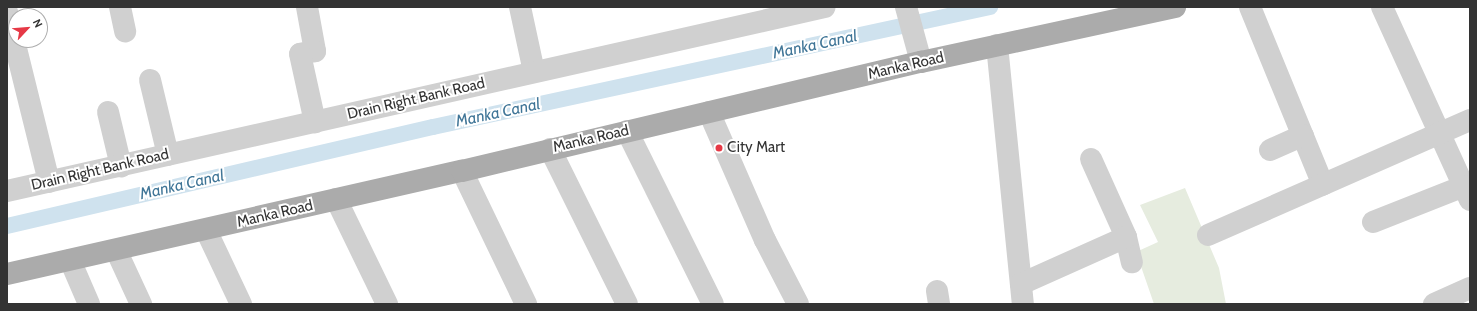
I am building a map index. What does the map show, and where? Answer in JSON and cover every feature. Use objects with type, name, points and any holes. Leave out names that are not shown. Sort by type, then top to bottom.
[{"type":"main road","name":"Manka Road","points":[[7,274],[462,171],[921,62],[1175,7]]},
{"type":"street","points":[[120,7],[125,31]]},
{"type":"street","points":[[307,7],[315,51],[300,54],[315,122]]},
{"type":"street","points":[[520,7],[534,72]]},
{"type":"street","name":"Drain Right Bank Road","points":[[7,191],[825,7]]},
{"type":"street","points":[[1250,7],[1323,185]]},
{"type":"street","points":[[1372,222],[1467,193],[1382,7]]},
{"type":"street","points":[[907,10],[921,62]]},
{"type":"street","points":[[7,12],[49,182]]},
{"type":"street","points":[[997,45],[1022,294],[1126,237]]},
{"type":"street","points":[[150,80],[168,155]]},
{"type":"street","points":[[108,112],[121,166]]},
{"type":"street","points":[[710,112],[765,240],[798,304]]},
{"type":"street","points":[[1208,236],[1470,120]]},
{"type":"street","points":[[627,131],[713,304]]},
{"type":"street","points":[[1270,150],[1303,135]]},
{"type":"street","points":[[550,149],[627,304]]},
{"type":"street","points":[[1091,159],[1126,237],[1132,262]]},
{"type":"street","points":[[462,171],[526,304]]},
{"type":"street","points":[[336,199],[387,304]]},
{"type":"street","points":[[206,230],[241,304]]},
{"type":"street","points":[[116,250],[141,304]]},
{"type":"street","points":[[70,260],[89,304]]},
{"type":"street","points":[[1434,304],[1470,288]]},
{"type":"shaded area","points":[[1185,188],[1219,268],[1226,304],[1154,304],[1136,252],[1158,242],[1140,205]]},
{"type":"waterway","name":"Manka Canal","points":[[7,226],[433,127],[990,7]]},
{"type":"place","name":"City Mart","points":[[719,148]]}]
